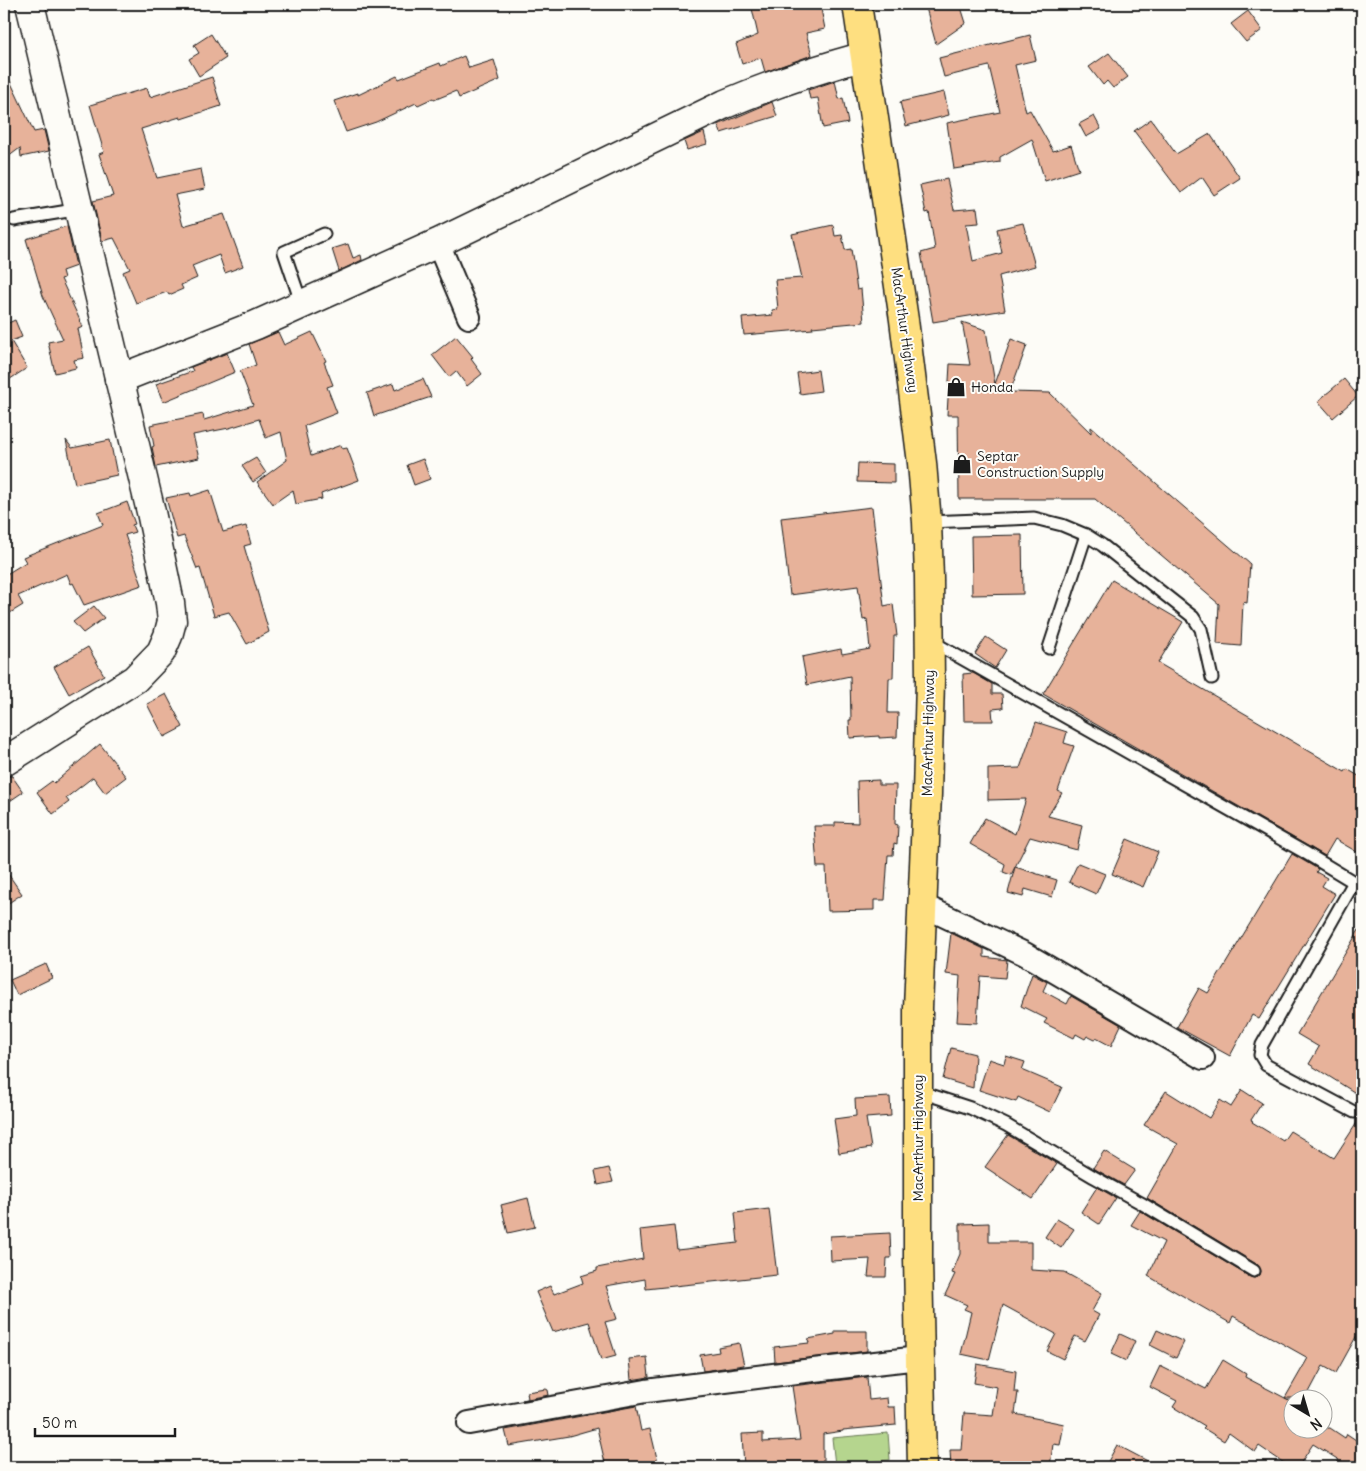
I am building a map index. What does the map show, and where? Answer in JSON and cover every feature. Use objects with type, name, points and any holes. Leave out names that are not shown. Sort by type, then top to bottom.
[{"type":"highway","name":"MacArthur Highway","points":[[857,4],[909,358],[927,522],[930,640],[927,794],[918,1008],[919,1358],[922,1467]]},
{"type":"street","points":[[4,762],[134,680],[161,652],[172,621],[170,602],[120,379],[30,4]]},
{"type":"street","points":[[120,379],[207,345],[438,243],[724,104],[831,65],[865,56]]},
{"type":"street","points":[[438,243],[469,316]]},
{"type":"street","points":[[922,905],[1026,954],[1204,1058]]},
{"type":"street","points":[[468,1423],[646,1391],[919,1358]]},
{"type":"lane","points":[[14,220],[80,209]]},
{"type":"lane","points":[[302,304],[284,252],[324,234]]},
{"type":"lane","points":[[927,522],[1034,518],[1062,525],[1086,535],[1102,544],[1193,617],[1201,629],[1212,678]]},
{"type":"lane","points":[[1048,648],[1086,535]]},
{"type":"lane","points":[[930,640],[1304,852],[1358,885],[1262,1045],[1260,1055],[1266,1064],[1354,1112]]},
{"type":"lane","points":[[918,1091],[970,1108],[1006,1125],[1094,1177],[1141,1202],[1254,1271]]},
{"type":"green space","points":[[888,1433],[890,1460],[835,1465],[832,1438]]},
{"type":"building","points":[[751,4],[820,4],[825,29],[806,33],[812,55],[765,72],[761,58],[742,64],[736,44],[758,35]]},
{"type":"building","points":[[925,4],[960,4],[966,23],[936,44]]},
{"type":"building","points":[[1248,11],[1262,30],[1246,42],[1231,24]]},
{"type":"building","points":[[211,34],[226,58],[199,76],[189,59],[199,53],[194,45]]},
{"type":"building","points":[[1030,35],[1036,60],[1015,65],[1026,112],[1030,110],[1053,151],[1071,145],[1079,170],[1045,181],[1032,139],[1000,157],[1000,162],[954,169],[947,123],[1000,112],[989,66],[944,77],[939,58]]},
{"type":"building","points":[[1109,53],[1128,77],[1113,88],[1107,81],[1103,85],[1089,67]]},
{"type":"building","points":[[464,56],[469,68],[494,60],[500,80],[459,98],[456,91],[418,105],[416,103],[376,122],[346,132],[334,101],[358,93],[358,95],[397,76],[399,79],[440,63],[441,66]]},
{"type":"building","points":[[4,68],[34,132],[44,130],[49,151],[21,157],[20,148],[4,160]]},
{"type":"building","points":[[212,77],[221,106],[141,129],[157,178],[201,169],[205,189],[175,195],[183,226],[224,214],[243,266],[225,273],[219,255],[192,266],[197,278],[181,285],[183,289],[169,295],[167,292],[136,303],[123,272],[130,269],[114,238],[102,241],[93,201],[113,196],[99,154],[104,152],[90,105],[147,88],[150,97]]},
{"type":"building","points":[[835,81],[839,99],[843,98],[848,123],[823,128],[818,98],[810,99],[808,90]]},
{"type":"building","points":[[944,92],[949,115],[906,126],[900,102]]},
{"type":"building","points":[[772,102],[777,116],[721,133],[718,125]]},
{"type":"building","points":[[1094,116],[1101,129],[1086,137],[1079,124]]},
{"type":"building","points":[[1151,119],[1176,154],[1210,134],[1240,178],[1214,195],[1202,177],[1181,193],[1134,131]]},
{"type":"building","points":[[704,132],[707,144],[687,150],[684,141]]},
{"type":"building","points":[[947,179],[954,210],[977,208],[979,223],[966,224],[973,261],[1002,253],[997,229],[1023,223],[1035,266],[999,276],[1005,310],[933,322],[921,253],[935,249],[929,212],[926,213],[920,185]]},
{"type":"building","points":[[833,225],[835,236],[842,235],[845,250],[851,249],[857,290],[861,289],[864,322],[744,335],[742,318],[773,315],[772,310],[778,309],[775,280],[802,278],[792,234]]},
{"type":"building","points":[[67,226],[76,266],[62,271],[64,278],[61,279],[83,327],[78,329],[84,358],[74,360],[76,368],[55,373],[48,342],[63,339],[43,296],[26,239]]},
{"type":"building","points":[[348,244],[353,258],[361,255],[362,260],[339,271],[332,249]]},
{"type":"building","points":[[15,320],[22,337],[11,341],[27,368],[4,383],[4,325]]},
{"type":"building","points":[[962,322],[986,330],[995,384],[1011,339],[1027,345],[1010,392],[1050,393],[1091,433],[1091,427],[1250,564],[1247,603],[1243,602],[1241,646],[1217,644],[1219,604],[1095,499],[959,499],[958,415],[947,415],[950,364],[970,365]]},
{"type":"building","points":[[278,332],[284,345],[312,332],[326,361],[324,362],[333,385],[327,387],[337,413],[304,426],[311,456],[341,445],[342,449],[347,448],[359,480],[321,494],[322,499],[296,504],[293,490],[273,504],[257,482],[287,460],[281,432],[266,438],[259,419],[229,428],[193,435],[199,458],[156,467],[150,425],[203,414],[204,420],[253,405],[240,371],[256,365],[249,344]]},
{"type":"building","points":[[456,336],[473,357],[471,359],[482,374],[467,386],[456,371],[449,377],[432,355]]},
{"type":"building","points":[[227,353],[235,372],[163,402],[156,384],[193,371],[191,367]]},
{"type":"building","points":[[818,370],[821,391],[800,394],[797,373]]},
{"type":"building","points":[[423,379],[431,397],[374,416],[367,393],[393,384],[395,390]]},
{"type":"building","points":[[1344,379],[1358,396],[1333,418],[1318,401]]},
{"type":"building","points":[[66,440],[72,448],[110,440],[117,475],[75,484]]},
{"type":"building","points":[[256,458],[266,473],[253,482],[242,466]]},
{"type":"building","points":[[423,459],[430,479],[414,485],[407,465]]},
{"type":"building","points":[[858,463],[894,464],[894,483],[857,482]]},
{"type":"building","points":[[210,490],[223,532],[246,526],[251,544],[244,546],[269,632],[247,644],[229,612],[214,616],[200,568],[197,569],[184,536],[177,538],[166,498],[190,493],[191,496]]},
{"type":"building","points":[[127,502],[135,524],[132,525],[135,532],[125,535],[142,585],[84,605],[67,574],[18,596],[23,605],[10,613],[4,603],[4,573],[5,575],[26,562],[23,557],[103,525],[98,513]]},
{"type":"building","points":[[872,507],[884,606],[893,604],[897,636],[894,636],[893,678],[889,678],[888,713],[898,713],[897,737],[850,738],[850,676],[807,685],[802,657],[841,649],[842,654],[870,649],[867,619],[863,620],[858,586],[790,595],[781,518]]},
{"type":"building","points":[[1022,535],[1023,594],[972,595],[971,536]]},
{"type":"building","points":[[1112,580],[1183,622],[1158,663],[1345,772],[1347,769],[1362,778],[1362,855],[1335,839],[1325,856],[1043,694]]},
{"type":"building","points":[[94,606],[104,618],[83,633],[73,622]]},
{"type":"building","points":[[986,637],[1006,650],[995,668],[975,654]]},
{"type":"building","points":[[88,647],[104,675],[69,694],[54,667]]},
{"type":"building","points":[[973,673],[992,684],[992,694],[1002,694],[1003,708],[992,709],[993,721],[964,721],[963,674]]},
{"type":"building","points":[[166,694],[183,727],[164,737],[147,704]]},
{"type":"building","points":[[1036,722],[1067,732],[1064,743],[1074,746],[1058,791],[1062,793],[1048,816],[1082,825],[1077,850],[1030,837],[1011,875],[1003,872],[1005,864],[970,844],[985,818],[1015,834],[1026,799],[988,800],[988,769],[1020,768]]},
{"type":"building","points":[[100,744],[126,777],[105,793],[93,777],[66,798],[69,802],[53,814],[37,792],[52,781],[54,783]]},
{"type":"building","points":[[12,776],[23,792],[4,805],[4,777]]},
{"type":"building","points":[[879,780],[879,785],[896,785],[895,824],[898,825],[897,844],[894,843],[893,855],[888,855],[885,900],[874,900],[874,910],[828,911],[826,867],[817,867],[814,826],[835,826],[835,822],[858,823],[857,781]]},
{"type":"building","points":[[1127,839],[1158,852],[1143,887],[1112,874]]},
{"type":"building","points":[[1292,854],[1318,869],[1316,872],[1327,878],[1322,886],[1335,894],[1259,1019],[1252,1015],[1230,1056],[1177,1027],[1199,988],[1208,993]]},
{"type":"building","points":[[1078,863],[1105,874],[1096,894],[1069,882]]},
{"type":"building","points":[[1015,867],[1057,880],[1052,897],[1025,889],[1023,897],[1008,893]]},
{"type":"building","points":[[4,868],[22,894],[4,906]]},
{"type":"building","points":[[1362,925],[1362,1097],[1309,1064],[1319,1047],[1297,1034]]},
{"type":"building","points":[[951,933],[984,949],[984,957],[1007,960],[1005,978],[980,976],[977,1023],[957,1022],[960,976],[946,974]]},
{"type":"building","points":[[46,964],[52,978],[17,995],[10,980]]},
{"type":"building","points":[[1032,974],[1047,982],[1043,991],[1067,1004],[1071,996],[1121,1025],[1111,1046],[1096,1038],[1095,1040],[1087,1036],[1085,1039],[1076,1034],[1074,1038],[1044,1023],[1047,1019],[1021,1006]]},
{"type":"building","points":[[951,1048],[975,1054],[973,1088],[943,1079]]},
{"type":"building","points":[[1006,1056],[1025,1062],[1022,1070],[1062,1087],[1050,1112],[1018,1097],[1016,1102],[979,1090],[989,1059],[1004,1064]]},
{"type":"building","points":[[1242,1090],[1262,1103],[1251,1120],[1252,1122],[1283,1141],[1290,1131],[1334,1158],[1362,1115],[1362,1338],[1357,1335],[1336,1373],[1323,1366],[1311,1388],[1291,1388],[1308,1358],[1233,1316],[1230,1323],[1148,1276],[1164,1242],[1131,1225],[1140,1211],[1250,1277],[1254,1278],[1260,1275],[1261,1271],[1258,1265],[1147,1198],[1178,1144],[1144,1125],[1166,1091],[1209,1118],[1220,1100],[1231,1107]]},
{"type":"building","points":[[890,1097],[891,1116],[866,1118],[871,1148],[839,1153],[834,1119],[856,1116],[855,1099]]},
{"type":"building","points":[[1008,1135],[1057,1164],[1033,1199],[985,1167]]},
{"type":"building","points":[[1104,1151],[1135,1170],[1124,1185],[1093,1168]]},
{"type":"building","points":[[609,1168],[613,1182],[598,1185],[595,1171]]},
{"type":"building","points":[[1097,1187],[1116,1198],[1099,1224],[1081,1212]]},
{"type":"building","points":[[528,1198],[535,1227],[508,1233],[501,1205]]},
{"type":"building","points":[[769,1209],[777,1275],[646,1289],[645,1279],[606,1286],[617,1319],[605,1322],[616,1356],[601,1360],[589,1322],[553,1332],[536,1292],[550,1286],[554,1294],[583,1283],[581,1276],[597,1271],[597,1268],[643,1259],[640,1230],[674,1226],[677,1250],[738,1243],[735,1213]]},
{"type":"building","points":[[1057,1219],[1074,1229],[1061,1248],[1045,1237]]},
{"type":"building","points":[[989,1223],[989,1242],[1031,1242],[1031,1270],[1064,1272],[1102,1293],[1092,1311],[1099,1315],[1085,1341],[1075,1336],[1063,1359],[1047,1351],[1056,1334],[1003,1305],[989,1360],[961,1354],[971,1312],[964,1309],[967,1305],[945,1295],[955,1274],[952,1273],[960,1254],[960,1224]]},
{"type":"building","points":[[890,1233],[891,1258],[887,1258],[886,1277],[868,1277],[870,1259],[831,1261],[830,1236]]},
{"type":"building","points":[[1157,1330],[1184,1342],[1176,1358],[1150,1345]]},
{"type":"building","points":[[835,1331],[867,1331],[867,1351],[775,1362],[774,1347],[809,1343],[808,1339],[835,1334]]},
{"type":"building","points":[[1120,1334],[1135,1341],[1126,1361],[1111,1354]]},
{"type":"building","points":[[739,1343],[744,1365],[703,1371],[700,1355],[719,1352],[718,1347]]},
{"type":"building","points":[[647,1357],[649,1377],[631,1380],[629,1359]]},
{"type":"building","points":[[1223,1360],[1246,1374],[1245,1377],[1284,1398],[1284,1438],[1334,1438],[1334,1431],[1345,1438],[1347,1434],[1362,1444],[1362,1467],[1335,1467],[1339,1460],[1313,1444],[1298,1467],[1290,1467],[1259,1446],[1255,1452],[1229,1433],[1224,1441],[1203,1428],[1205,1426],[1173,1407],[1177,1401],[1150,1387],[1160,1366],[1206,1389]]},
{"type":"building","points":[[977,1364],[1016,1371],[1014,1392],[1018,1392],[1015,1414],[1064,1424],[1060,1445],[1053,1444],[1050,1467],[951,1467],[950,1450],[961,1450],[964,1413],[993,1415],[997,1387],[974,1383]]},
{"type":"building","points":[[867,1377],[869,1400],[887,1398],[888,1407],[895,1407],[896,1425],[843,1430],[823,1434],[823,1467],[744,1467],[742,1434],[763,1433],[763,1442],[800,1440],[792,1386]]},
{"type":"building","points":[[548,1390],[549,1395],[528,1399],[527,1392]]},
{"type":"building","points":[[636,1406],[641,1431],[650,1429],[659,1467],[606,1467],[597,1428],[569,1436],[509,1446],[505,1430]]},
{"type":"building","points":[[1117,1445],[1159,1467],[1105,1467]]},
{"type":"place","name":"Honda","points":[[956,387]]},
{"type":"place","name":"Septar Construction Supply","points":[[962,464]]}]
